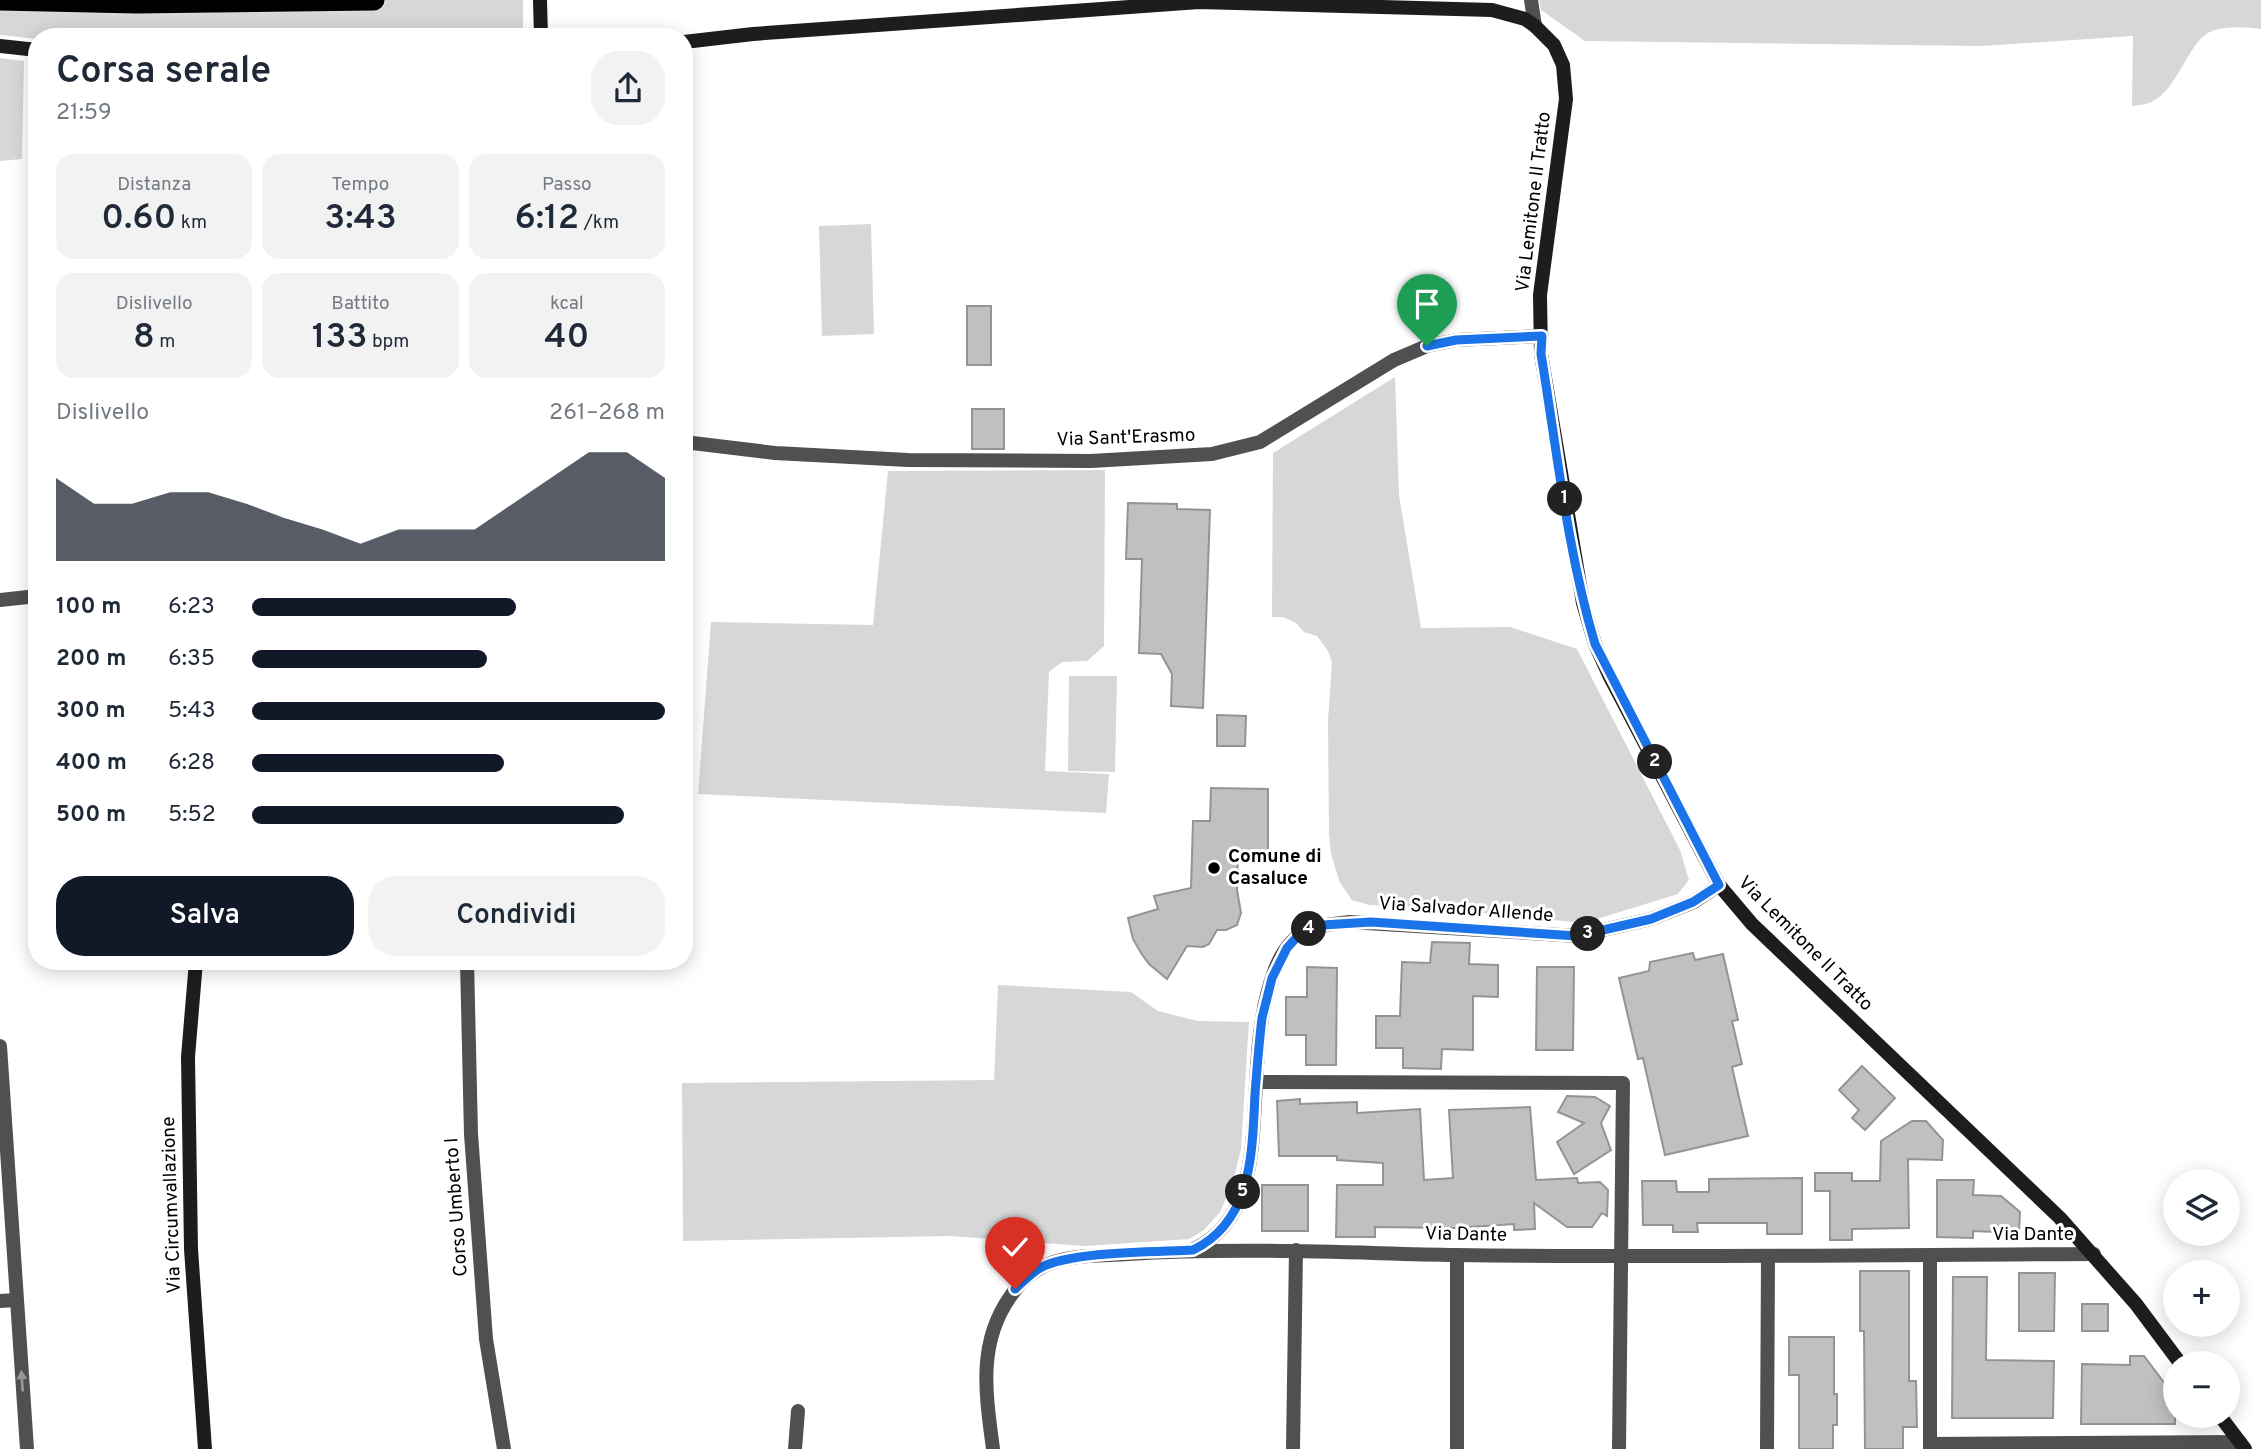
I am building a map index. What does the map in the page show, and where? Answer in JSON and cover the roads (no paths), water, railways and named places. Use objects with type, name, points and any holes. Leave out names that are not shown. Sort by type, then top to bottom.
[{"type":"highway","points":[[0,0],[136,3],[374,0]]},
{"type":"street","points":[[540,0],[541,28]]},
{"type":"street","points":[[1531,0],[1535,26]]},
{"type":"street","name":"Via Lemitone II Tratto","points":[[693,42],[1062,6],[1199,2],[1492,10],[1525,19],[1548,36],[1563,65],[1566,99],[1540,295],[1541,354],[1578,578],[1595,644],[1719,885],[1752,923],[2060,1218],[2136,1304],[2171,1351]]},
{"type":"street","points":[[0,46],[28,49]]},
{"type":"street","name":"Via Sant'Erasmo","points":[[693,443],[775,453],[908,460],[1091,461],[1212,454],[1260,442],[1394,360],[1427,346],[1456,340],[1542,336]]},
{"type":"street","points":[[0,600],[28,597]]},
{"type":"street","name":"Via Salvador Allende","points":[[1193,1250],[1210,1242],[1221,1231],[1240,1200],[1252,1153],[1262,1018],[1269,987],[1287,948],[1307,930],[1323,925],[1371,922],[1577,936],[1651,919],[1693,902],[1719,885]]},
{"type":"street","name":"Via Circumvallazione","points":[[195,970],[188,1057],[191,1249],[205,1449]]},
{"type":"street","name":"Corso Umberto I","points":[[467,970],[471,1135],[485,1326],[504,1449]]},
{"type":"street","points":[[0,1046],[27,1449]]},
{"type":"street","points":[[1256,1082],[1623,1083],[1619,1449]]},
{"type":"street","name":"Via Dante","points":[[993,1449],[985,1365],[993,1326],[1015,1289],[1040,1268],[1076,1258],[1193,1250],[1457,1255],[2094,1254]]},
{"type":"street","points":[[1293,1449],[1296,1250]]},
{"type":"street","points":[[1457,1255],[1457,1449]]},
{"type":"street","points":[[1930,1255],[1930,1446],[2242,1446]]},
{"type":"street","points":[[1767,1449],[1768,1256]]},
{"type":"street","points":[[0,1301],[16,1300]]},
{"type":"street","points":[[795,1449],[798,1411]]},
{"type":"street","points":[[2229,1428],[2242,1446]]},
{"type":"place","name":"Comune di Casaluce","points":[[1214,868]]}]
